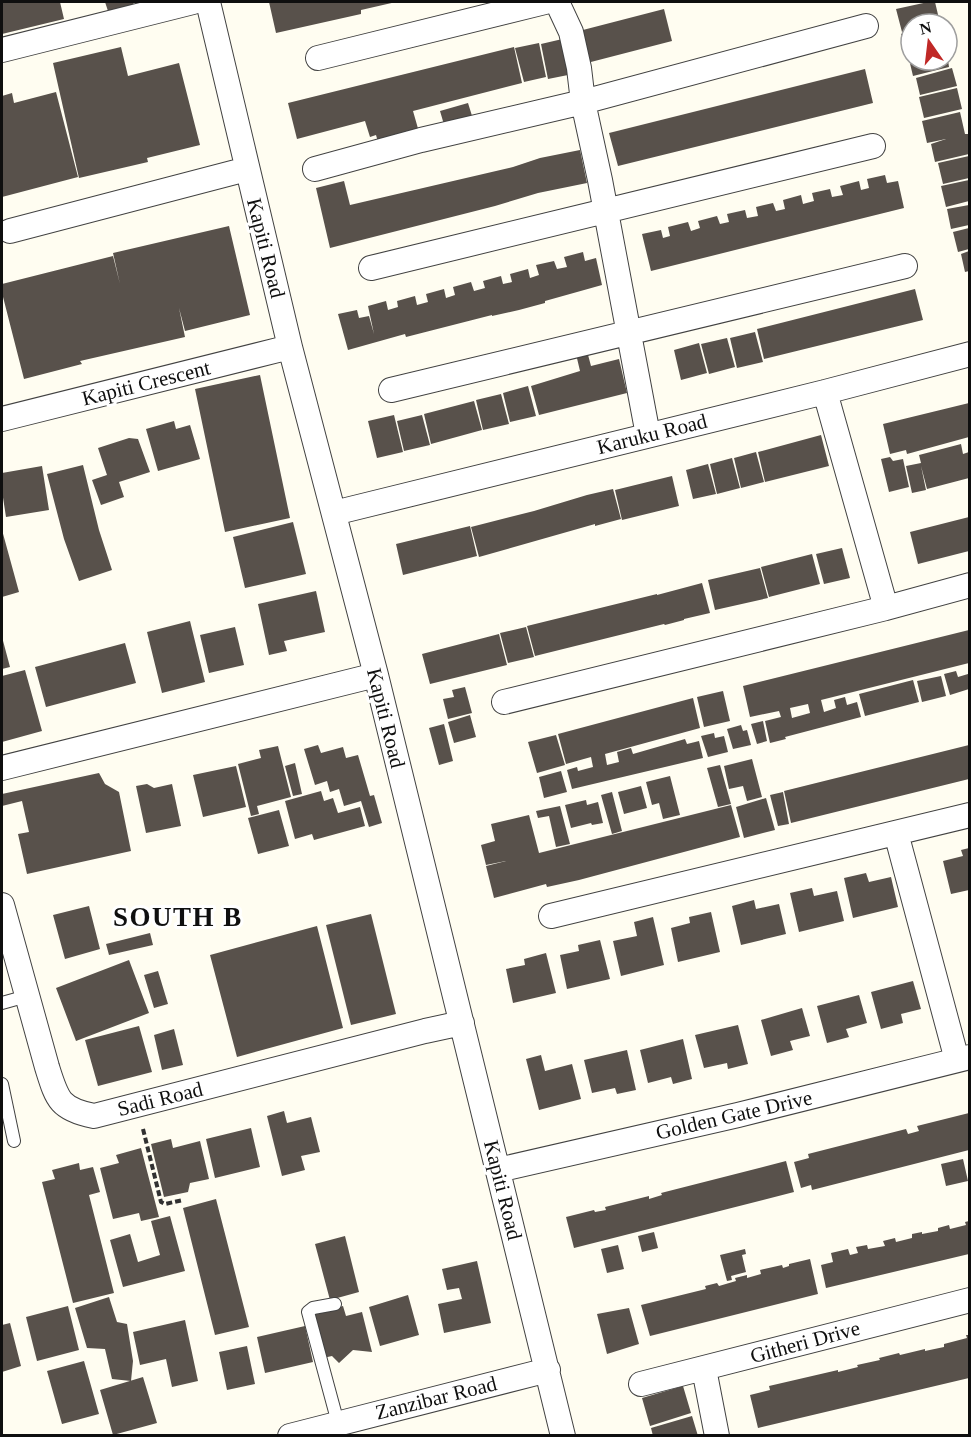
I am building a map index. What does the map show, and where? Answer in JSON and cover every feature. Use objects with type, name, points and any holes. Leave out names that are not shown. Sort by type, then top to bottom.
[{"type":"street","points":[[2,51],[193,2]]},
{"type":"street","name":"Kapiti Road","points":[[208,2],[290,347],[376,675],[563,1436]]},
{"type":"street","points":[[318,58],[545,2]]},
{"type":"street","points":[[557,2],[571,32],[579,68],[583,102],[648,435]]},
{"type":"street","points":[[315,168],[395,146],[583,102],[866,26]]},
{"type":"street","points":[[371,268],[873,146]]},
{"type":"street","points":[[10,231],[247,169]]},
{"type":"street","points":[[392,390],[905,266]]},
{"type":"street","name":"Kapiti Crescent","points":[[2,419],[290,347]]},
{"type":"street","name":"Karuku Road","points":[[334,513],[825,392],[969,354]]},
{"type":"street","points":[[825,392],[886,608]]},
{"type":"street","points":[[504,702],[886,608],[969,585]]},
{"type":"street","points":[[2,768],[376,675]]},
{"type":"street","points":[[551,916],[969,815]]},
{"type":"street","points":[[896,833],[963,1058]]},
{"type":"street","name":"Sadi Road","points":[[2,905],[54,1090],[65,1106],[80,1113],[94,1116],[462,1023]]},
{"type":"street","name":"Golden Gate Drive","points":[[498,1170],[738,1115],[963,1058]]},
{"type":"street","name":"Githeri Drive","points":[[640,1384],[969,1300]]},
{"type":"street","points":[[704,1369],[717,1436]]},
{"type":"street","name":"Zanzibar Road","points":[[290,1436],[548,1370]]},
{"type":"lane","points":[[2,1003],[27,996]]},
{"type":"lane","points":[[2,1084],[14,1141]]},
{"type":"lane","points":[[335,1304],[313,1308],[308,1312],[338,1423]]},
{"type":"path","points":[[137,1105],[161,1202],[165,1204],[183,1200]]},
{"type":"building","points":[[2,2],[60,2],[64,19],[2,34]]},
{"type":"building","points":[[105,2],[133,2],[134,5],[108,11]]},
{"type":"building","points":[[269,2],[396,2],[361,10],[361,14],[276,33]]},
{"type":"building","points":[[935,2],[937,12],[899,12],[899,20],[896,9]]},
{"type":"building","points":[[664,9],[672,41],[587,63],[579,31]]},
{"type":"building","points":[[571,37],[578,73],[548,79],[541,44]]},
{"type":"building","points":[[539,43],[546,77],[524,82],[515,48]]},
{"type":"building","points":[[121,47],[128,76],[179,63],[200,145],[147,158],[148,162],[79,178],[53,63]]},
{"type":"building","points":[[514,47],[522,83],[413,111],[419,132],[378,142],[376,135],[370,137],[365,121],[297,139],[288,103]]},
{"type":"building","points":[[865,69],[873,103],[618,166],[609,133]]},
{"type":"building","points":[[912,72],[929,72],[913,76]]},
{"type":"building","points":[[938,72],[953,72],[957,86],[920,95],[916,78]]},
{"type":"building","points":[[957,88],[962,109],[924,118],[919,97]]},
{"type":"building","points":[[56,92],[78,177],[2,197],[2,96],[12,93],[14,103]]},
{"type":"building","points":[[468,103],[473,119],[445,128],[440,111]]},
{"type":"building","points":[[960,112],[965,134],[968,134],[969,138],[969,154],[935,162],[931,144],[946,139],[927,143],[922,121]]},
{"type":"building","points":[[580,150],[587,183],[538,193],[330,248],[316,188],[344,181],[350,205]]},
{"type":"building","points":[[969,156],[969,178],[943,184],[938,163]]},
{"type":"building","points":[[885,175],[887,183],[898,181],[904,208],[651,271],[642,234],[661,230],[663,238],[670,236],[668,227],[688,222],[691,231],[700,228],[698,221],[717,216],[720,224],[729,222],[727,214],[745,210],[747,218],[758,216],[756,207],[773,203],[776,211],[785,209],[783,200],[801,195],[803,204],[814,201],[812,193],[830,189],[832,197],[843,195],[840,186],[859,181],[861,190],[869,188],[867,179]]},
{"type":"building","points":[[969,180],[969,201],[946,207],[941,186]]},
{"type":"building","points":[[969,205],[969,225],[951,229],[947,209]]},
{"type":"building","points":[[229,226],[250,315],[185,331],[179,308],[185,337],[80,361],[82,364],[24,379],[2,293],[2,284],[113,256],[120,284],[113,253]]},
{"type":"building","points":[[969,228],[969,249],[958,252],[953,232]]},
{"type":"building","points":[[969,251],[969,271],[965,272],[961,254]]},
{"type":"building","points":[[583,252],[585,261],[596,258],[602,285],[519,310],[406,337],[405,334],[348,350],[338,314],[357,310],[359,318],[369,316],[374,334],[368,306],[386,301],[388,310],[398,307],[397,301],[415,296],[417,305],[428,302],[426,294],[444,289],[446,298],[455,295],[453,287],[471,282],[474,291],[485,288],[483,281],[501,276],[503,284],[512,282],[510,274],[528,269],[530,278],[539,275],[536,265],[554,261],[557,269],[567,267],[564,257]]},
{"type":"building","points":[[915,289],[923,320],[764,359],[757,329]]},
{"type":"building","points":[[755,332],[763,362],[737,368],[730,338]]},
{"type":"building","points":[[727,338],[735,367],[709,374],[701,344]]},
{"type":"building","points":[[699,343],[707,373],[681,380],[674,350]]},
{"type":"building","points":[[587,351],[591,366],[619,359],[627,393],[539,415],[531,386],[580,371],[576,354]]},
{"type":"building","points":[[260,375],[290,518],[225,532],[195,389]]},
{"type":"building","points":[[528,386],[536,416],[510,422],[503,393]]},
{"type":"building","points":[[501,394],[509,424],[483,430],[476,400]]},
{"type":"building","points":[[474,401],[482,430],[431,444],[424,414]]},
{"type":"building","points":[[969,403],[969,437],[907,454],[906,450],[890,454],[883,424]]},
{"type":"building","points":[[394,415],[403,452],[377,458],[368,421]]},
{"type":"building","points":[[422,415],[430,445],[404,451],[397,421]]},
{"type":"building","points":[[174,421],[176,429],[190,425],[200,459],[158,471],[146,429]]},
{"type":"building","points":[[821,435],[829,466],[765,482],[758,452]]},
{"type":"building","points":[[129,438],[138,439],[150,472],[119,482],[124,497],[101,505],[92,480],[107,475],[98,448]]},
{"type":"building","points":[[961,444],[963,454],[969,452],[969,478],[927,489],[921,466],[926,490],[912,493],[906,466],[921,463],[919,455]]},
{"type":"building","points":[[756,452],[764,482],[741,488],[734,458]]},
{"type":"building","points":[[890,457],[893,461],[903,459],[909,487],[889,492],[881,459]]},
{"type":"building","points":[[732,458],[740,488],[717,494],[710,464]]},
{"type":"building","points":[[708,464],[716,494],[693,499],[686,470]]},
{"type":"building","points":[[83,465],[99,530],[112,570],[79,581],[64,539],[47,474]]},
{"type":"building","points":[[42,466],[49,510],[6,517],[2,473]]},
{"type":"building","points":[[672,476],[679,506],[622,520],[615,490]]},
{"type":"building","points":[[613,489],[621,519],[595,526],[595,524],[479,557],[471,527]]},
{"type":"building","points":[[969,517],[969,551],[918,564],[910,532]]},
{"type":"building","points":[[293,522],[306,574],[245,588],[233,537]]},
{"type":"building","points":[[470,526],[477,556],[403,575],[396,544]]},
{"type":"building","points":[[2,530],[19,592],[2,597]]},
{"type":"building","points":[[842,548],[850,578],[824,584],[816,554]]},
{"type":"building","points":[[812,554],[820,584],[769,597],[761,567]]},
{"type":"building","points":[[760,568],[768,598],[715,610],[708,580]]},
{"type":"building","points":[[702,583],[710,613],[535,656],[527,626]]},
{"type":"building","points":[[316,591],[325,632],[284,641],[287,651],[269,655],[258,604]]},
{"type":"building","points":[[190,621],[205,682],[162,693],[147,632]]},
{"type":"building","points":[[235,627],[244,665],[209,673],[200,635]]},
{"type":"building","points":[[526,627],[534,657],[508,663],[500,633]]},
{"type":"building","points":[[969,630],[969,663],[821,700],[824,712],[836,708],[834,700],[845,697],[847,705],[857,702],[861,717],[770,743],[765,721],[781,717],[779,711],[750,717],[743,686]],"holes":[[[808,704],[810,713],[792,718],[790,708]]]},
{"type":"building","points":[[499,634],[507,665],[430,684],[422,654]]},
{"type":"building","points":[[2,637],[10,667],[2,669]]},
{"type":"building","points":[[125,643],[136,683],[46,707],[35,667]]},
{"type":"building","points":[[25,670],[42,731],[2,742],[2,676]]},
{"type":"building","points":[[956,671],[958,677],[968,674],[969,689],[950,695],[944,674]]},
{"type":"building","points":[[941,676],[946,696],[922,702],[917,681]]},
{"type":"building","points":[[913,680],[919,702],[865,716],[859,694]]},
{"type":"building","points":[[465,687],[472,713],[448,719],[443,699],[454,697],[452,690]]},
{"type":"building","points":[[723,691],[730,721],[704,727],[697,697]]},
{"type":"building","points":[[693,698],[700,728],[605,754],[607,765],[619,762],[617,752],[631,748],[633,754],[685,739],[687,744],[699,741],[703,758],[572,789],[567,770],[577,767],[578,771],[593,767],[591,757],[566,764],[558,734]]},
{"type":"building","points":[[470,715],[476,737],[454,743],[448,722]]},
{"type":"building","points":[[763,721],[767,741],[757,744],[751,724]]},
{"type":"building","points":[[444,724],[453,761],[439,765],[429,728]]},
{"type":"building","points":[[741,725],[743,731],[747,730],[751,745],[733,749],[727,729]]},
{"type":"building","points":[[714,733],[715,738],[724,736],[728,752],[708,757],[701,736]]},
{"type":"building","points":[[556,735],[565,765],[537,773],[528,742]]},
{"type":"building","points":[[318,745],[321,753],[343,747],[346,758],[358,755],[370,796],[374,795],[382,823],[369,827],[361,801],[344,806],[339,789],[330,792],[327,781],[315,785],[304,749]]},
{"type":"building","points":[[969,745],[969,779],[791,823],[784,791]]},
{"type":"building","points":[[278,746],[291,797],[257,806],[259,814],[251,816],[238,764],[261,758],[259,750]]},
{"type":"building","points":[[752,759],[762,797],[747,801],[743,786],[729,789],[724,766]]},
{"type":"building","points":[[295,763],[302,794],[293,796],[285,766]]},
{"type":"building","points":[[720,765],[731,804],[718,807],[707,768]]},
{"type":"building","points":[[236,766],[246,807],[203,817],[193,775]]},
{"type":"building","points":[[561,771],[567,792],[544,798],[539,777]]},
{"type":"building","points":[[99,773],[105,784],[119,792],[131,851],[27,874],[18,834],[29,832],[22,801],[2,806],[2,794]]},
{"type":"building","points":[[670,776],[680,815],[663,819],[659,803],[652,805],[646,782]]},
{"type":"building","points":[[147,784],[154,788],[172,784],[181,826],[146,833],[136,786]]},
{"type":"building","points":[[641,786],[647,808],[624,814],[618,792]]},
{"type":"building","points":[[321,791],[324,801],[333,798],[338,813],[360,807],[365,826],[314,840],[312,834],[295,839],[285,801]]},
{"type":"building","points":[[612,792],[622,831],[612,834],[601,795]]},
{"type":"building","points":[[783,792],[789,824],[778,826],[770,795]]},
{"type":"building","points":[[766,798],[775,830],[744,838],[736,807]]},
{"type":"building","points":[[586,800],[587,805],[598,802],[603,823],[592,825],[591,823],[571,828],[565,805]]},
{"type":"building","points":[[731,805],[740,837],[579,880],[547,887],[546,884],[494,898],[486,866],[506,861],[486,865],[481,845],[495,841],[491,824],[529,815],[539,853]]},
{"type":"building","points":[[560,806],[570,844],[556,847],[549,816],[538,818],[536,811]]},
{"type":"building","points":[[279,810],[289,846],[258,854],[248,818]]},
{"type":"building","points":[[969,848],[969,890],[951,894],[943,861],[963,856],[961,850]]},
{"type":"building","points":[[866,873],[869,882],[891,877],[898,907],[853,918],[844,878]]},
{"type":"building","points":[[812,888],[814,896],[837,891],[844,921],[799,932],[790,893]]},
{"type":"building","points":[[754,900],[756,909],[779,904],[786,934],[741,945],[732,906]]},
{"type":"building","points":[[89,906],[100,949],[65,959],[53,915]]},
{"type":"building","points":[[711,912],[720,952],[678,962],[671,928],[690,923],[689,917]]},
{"type":"building","points":[[371,914],[396,1014],[351,1025],[326,925]]},
{"type":"building","points":[[653,917],[664,965],[621,976],[613,941],[637,936],[634,922]]},
{"type":"building","points":[[317,926],[343,1028],[237,1057],[210,955]]},
{"type":"building","points":[[150,933],[153,945],[109,955],[106,944]]},
{"type":"building","points":[[600,940],[610,979],[567,989],[560,955],[579,951],[578,945]]},
{"type":"building","points":[[546,953],[556,993],[513,1003],[506,969],[525,965],[524,959]]},
{"type":"building","points":[[129,960],[149,1013],[76,1041],[56,988]]},
{"type":"building","points":[[158,971],[168,1004],[154,1008],[144,975]]},
{"type":"building","points":[[913,981],[921,1009],[901,1014],[903,1023],[881,1029],[871,992]]},
{"type":"building","points":[[859,995],[867,1023],[846,1029],[849,1037],[827,1043],[817,1006]]},
{"type":"building","points":[[802,1008],[810,1036],[790,1041],[793,1050],[771,1056],[761,1020]]},
{"type":"building","points":[[738,1025],[748,1064],[728,1069],[727,1063],[704,1068],[695,1035]]},
{"type":"building","points":[[139,1026],[152,1072],[98,1086],[85,1040]]},
{"type":"building","points":[[174,1029],[183,1065],[162,1070],[154,1035]]},
{"type":"building","points":[[683,1039],[692,1079],[673,1084],[671,1077],[648,1083],[640,1050]]},
{"type":"building","points":[[627,1050],[636,1090],[617,1094],[615,1088],[592,1093],[584,1060]]},
{"type":"building","points":[[541,1055],[545,1071],[572,1064],[581,1099],[539,1110],[526,1059]]},
{"type":"building","points":[[284,1111],[287,1123],[311,1117],[320,1152],[301,1156],[305,1170],[282,1176],[267,1116]]},
{"type":"building","points":[[969,1113],[969,1150],[812,1190],[811,1185],[801,1188],[794,1162],[809,1158],[808,1154],[906,1129],[908,1134],[919,1131],[917,1126]]},
{"type":"building","points":[[251,1128],[260,1167],[215,1178],[206,1139]]},
{"type":"building","points":[[171,1139],[173,1148],[200,1141],[209,1179],[190,1183],[188,1192],[164,1197],[151,1144]]},
{"type":"building","points":[[141,1148],[159,1217],[141,1221],[139,1213],[113,1219],[100,1168],[119,1163],[116,1155]]},
{"type":"building","points":[[963,1159],[968,1181],[946,1186],[941,1164]]},
{"type":"building","points":[[786,1161],[794,1192],[574,1248],[566,1217],[594,1210],[595,1212],[606,1210],[605,1207],[649,1196],[649,1199],[662,1195],[661,1193]]},
{"type":"building","points":[[79,1163],[80,1170],[93,1167],[100,1192],[89,1195],[114,1293],[73,1303],[42,1182],[55,1179],[52,1170]]},
{"type":"building","points":[[216,1199],[249,1327],[215,1335],[183,1208]]},
{"type":"building","points":[[170,1216],[185,1271],[123,1287],[110,1240],[130,1234],[138,1262],[160,1255],[151,1221]]},
{"type":"building","points":[[969,1221],[969,1254],[826,1288],[821,1265],[833,1262],[831,1253],[848,1249],[850,1255],[858,1253],[856,1247],[867,1245],[868,1249],[885,1246],[883,1241],[895,1238],[896,1242],[912,1238],[912,1234],[938,1231],[938,1228],[949,1225],[950,1229],[966,1225],[965,1222]]},
{"type":"building","points":[[654,1232],[658,1248],[642,1252],[638,1236]]},
{"type":"building","points":[[345,1236],[359,1292],[330,1300],[315,1244]]},
{"type":"building","points":[[618,1245],[624,1269],[607,1273],[601,1249]]},
{"type":"building","points":[[745,1249],[746,1254],[742,1255],[746,1272],[731,1276],[732,1280],[727,1281],[720,1255]]},
{"type":"building","points":[[810,1259],[818,1294],[650,1336],[641,1305],[706,1289],[705,1286],[717,1283],[719,1286],[736,1281],[735,1278],[747,1275],[747,1278],[761,1274],[760,1270],[782,1265],[783,1268],[789,1264]]},
{"type":"building","points":[[477,1261],[491,1323],[444,1333],[438,1304],[462,1299],[459,1288],[447,1290],[442,1269]]},
{"type":"building","points":[[408,1295],[419,1335],[380,1346],[369,1307]]},
{"type":"building","points":[[109,1297],[117,1322],[127,1324],[133,1361],[131,1381],[112,1379],[105,1349],[87,1348],[75,1308]]},
{"type":"building","points":[[68,1306],[79,1350],[37,1361],[26,1317]]},
{"type":"building","points":[[343,1306],[346,1316],[362,1312],[372,1352],[353,1350],[339,1363],[332,1356],[323,1358],[312,1314]]},
{"type":"building","points":[[629,1308],[639,1344],[607,1354],[597,1314]]},
{"type":"building","points":[[185,1320],[198,1381],[172,1387],[166,1359],[140,1365],[133,1332]]},
{"type":"building","points":[[10,1323],[21,1366],[2,1372],[2,1325]]},
{"type":"building","points":[[305,1326],[313,1362],[265,1373],[257,1337]]},
{"type":"building","points":[[966,1335],[969,1335],[969,1378],[758,1428],[750,1395],[770,1390],[769,1386],[858,1367],[857,1365],[899,1353],[900,1355],[944,1347],[944,1344],[967,1338]]},
{"type":"building","points":[[247,1346],[255,1384],[227,1390],[219,1352]]},
{"type":"building","points":[[84,1361],[99,1414],[62,1424],[47,1371]]},
{"type":"building","points":[[143,1377],[157,1423],[113,1435],[100,1390]]},
{"type":"building","points":[[683,1386],[691,1413],[650,1426],[642,1398]]},
{"type":"building","points":[[692,1416],[698,1436],[653,1436],[651,1428]]},
{"type":"district","name":"SOUTH B","points":[[178,917]]}]
